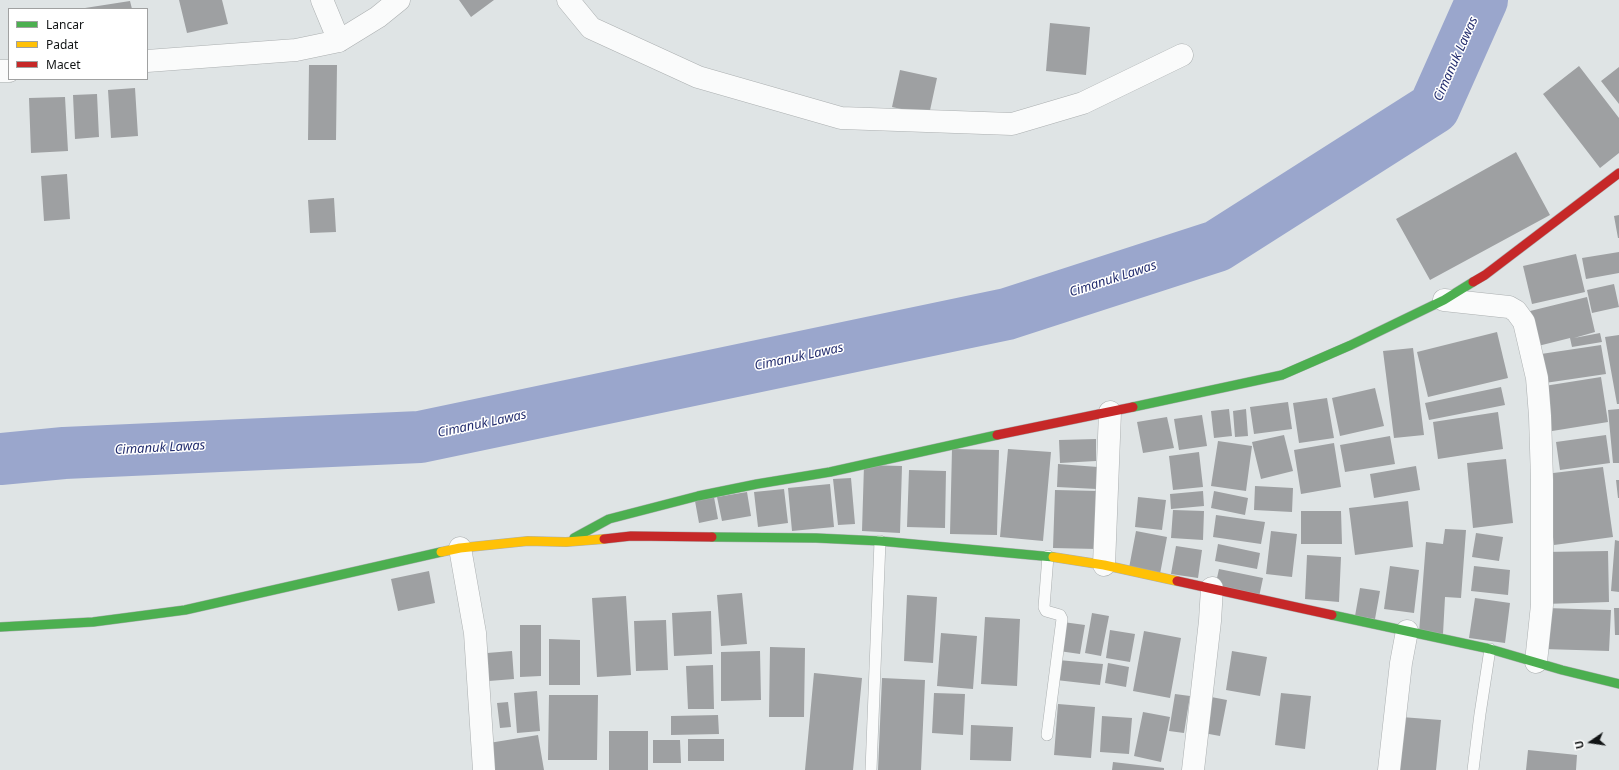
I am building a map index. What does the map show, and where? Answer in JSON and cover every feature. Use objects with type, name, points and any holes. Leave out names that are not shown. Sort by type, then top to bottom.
[{"type":"street","points":[[322,0],[340,41]]},
{"type":"street","points":[[148,61],[296,50],[340,41],[378,17],[398,0]]},
{"type":"street","points":[[568,0],[591,28],[698,77],[842,118],[1012,124],[1083,103],[1182,56]]},
{"type":"street","points":[[566,542],[609,519],[698,496],[757,484],[830,472],[1282,375],[1351,345],[1444,300],[1485,275],[1619,173]]},
{"type":"street","points":[[1444,300],[1509,307],[1516,311],[1524,322],[1537,378],[1540,416],[1542,480],[1542,605],[1536,662]]},
{"type":"street","points":[[1104,565],[1110,412]]},
{"type":"street","points":[[0,627],[93,622],[185,610],[460,548],[528,541],[566,542],[631,536],[816,538],[880,541],[1048,556],[1104,565],[1490,649],[1562,670],[1619,684]]},
{"type":"street","points":[[460,548],[475,633],[484,770]]},
{"type":"street","points":[[1193,770],[1210,621],[1212,588]]},
{"type":"street","points":[[1389,770],[1401,663],[1407,631]]},
{"type":"lane","points":[[871,770],[880,541]]},
{"type":"lane","points":[[1047,735],[1062,619],[1060,615],[1044,608],[1048,556]]},
{"type":"lane","points":[[1473,770],[1490,649]]},
{"type":"building","points":[[179,0],[222,0],[228,24],[187,33]]},
{"type":"building","points":[[459,0],[494,0],[471,17]]},
{"type":"building","points":[[130,1],[132,8],[85,8]]},
{"type":"building","points":[[1050,23],[1090,27],[1086,75],[1046,71]]},
{"type":"building","points":[[309,65],[337,65],[336,140],[308,140]]},
{"type":"building","points":[[1579,66],[1619,118],[1619,153],[1600,168],[1543,94]]},
{"type":"building","points":[[1619,67],[1619,104],[1601,81]]},
{"type":"building","points":[[900,70],[937,78],[929,115],[892,107]]},
{"type":"building","points":[[135,88],[138,136],[111,138],[108,90]]},
{"type":"building","points":[[97,94],[99,137],[75,139],[73,95]]},
{"type":"building","points":[[65,97],[68,151],[31,153],[29,98]]},
{"type":"building","points":[[1516,152],[1550,215],[1430,280],[1396,219]]},
{"type":"building","points":[[67,174],[70,219],[44,221],[41,176]]},
{"type":"building","points":[[334,198],[336,232],[310,233],[308,200]]},
{"type":"building","points":[[1619,215],[1619,238],[1618,238],[1614,216]]},
{"type":"building","points":[[1619,252],[1619,273],[1586,279],[1582,258]]},
{"type":"building","points":[[1576,254],[1585,292],[1532,304],[1523,266]]},
{"type":"building","points":[[1614,284],[1619,307],[1592,313],[1587,290]]},
{"type":"building","points":[[1587,297],[1595,332],[1574,338],[1600,333],[1602,342],[1572,347],[1570,338],[1530,348],[1522,313]]},
{"type":"building","points":[[1497,332],[1508,378],[1428,397],[1417,352]]},
{"type":"building","points":[[1619,335],[1619,404],[1617,404],[1605,337]]},
{"type":"building","points":[[1601,345],[1606,374],[1545,383],[1541,354]]},
{"type":"building","points":[[1413,348],[1424,435],[1394,438],[1383,351]]},
{"type":"building","points":[[1601,377],[1608,422],[1546,432],[1538,387]]},
{"type":"building","points":[[1501,387],[1505,405],[1429,420],[1425,403]]},
{"type":"building","points":[[1375,388],[1384,426],[1340,436],[1332,398]]},
{"type":"building","points":[[1327,398],[1334,438],[1299,443],[1293,403]]},
{"type":"building","points":[[1288,402],[1292,429],[1254,434],[1250,407]]},
{"type":"building","points":[[1229,409],[1232,436],[1214,438],[1211,411]]},
{"type":"building","points":[[1246,409],[1248,436],[1235,437],[1233,411]]},
{"type":"building","points":[[1619,409],[1619,463],[1613,463],[1608,410]]},
{"type":"building","points":[[1498,412],[1503,449],[1438,459],[1433,422]]},
{"type":"building","points":[[1202,415],[1207,446],[1179,450],[1174,419]]},
{"type":"building","points":[[1167,417],[1174,448],[1143,453],[1137,422]]},
{"type":"building","points":[[1284,435],[1293,471],[1261,479],[1252,442]]},
{"type":"building","points":[[1606,435],[1610,463],[1560,470],[1556,442]]},
{"type":"building","points":[[1390,436],[1395,464],[1345,472],[1340,445]]},
{"type":"building","points":[[1096,439],[1096,461],[1060,463],[1059,440]]},
{"type":"building","points":[[1218,441],[1252,446],[1246,491],[1211,486]]},
{"type":"building","points":[[1334,443],[1341,487],[1301,494],[1294,450]]},
{"type":"building","points":[[952,449],[999,450],[997,535],[950,534]]},
{"type":"building","points":[[1008,449],[1051,452],[1043,541],[1000,537]]},
{"type":"building","points":[[1199,452],[1203,487],[1173,490],[1169,456]]},
{"type":"building","points":[[1506,459],[1513,523],[1473,528],[1467,463]]},
{"type":"building","points":[[1058,464],[1098,467],[1097,489],[1057,487]]},
{"type":"building","points":[[864,465],[902,466],[900,533],[862,531]]},
{"type":"building","points":[[1416,466],[1420,490],[1374,498],[1370,474]]},
{"type":"building","points":[[1603,467],[1613,537],[1554,545],[1545,474]]},
{"type":"building","points":[[909,470],[946,471],[945,528],[907,527]]},
{"type":"building","points":[[851,478],[855,524],[838,525],[833,479]]},
{"type":"building","points":[[1616,480],[1619,480],[1619,498],[1618,498]]},
{"type":"building","points":[[830,484],[834,527],[792,531],[788,488]]},
{"type":"building","points":[[1255,486],[1293,488],[1292,512],[1254,510]]},
{"type":"building","points":[[784,489],[788,523],[758,527],[754,492]]},
{"type":"building","points":[[1055,490],[1099,491],[1097,549],[1053,548]]},
{"type":"building","points":[[1203,491],[1204,506],[1171,509],[1170,494]]},
{"type":"building","points":[[1214,491],[1248,498],[1245,515],[1211,508]]},
{"type":"building","points":[[747,492],[751,516],[722,521],[717,497]]},
{"type":"building","points":[[714,497],[718,519],[699,523],[695,501]]},
{"type":"building","points":[[1138,497],[1166,500],[1162,530],[1135,527]]},
{"type":"building","points":[[1408,501],[1413,547],[1355,555],[1349,508]]},
{"type":"building","points":[[1173,510],[1204,511],[1203,540],[1171,538]]},
{"type":"building","points":[[1301,511],[1341,511],[1342,544],[1301,544]]},
{"type":"building","points":[[1216,515],[1265,522],[1261,544],[1213,537]]},
{"type":"building","points":[[1445,529],[1466,530],[1461,598],[1445,597],[1443,634],[1419,633],[1426,542],[1443,544]]},
{"type":"building","points":[[1136,531],[1167,537],[1160,574],[1129,568]]},
{"type":"building","points":[[1271,531],[1297,534],[1292,577],[1266,574]]},
{"type":"building","points":[[1476,533],[1503,537],[1499,561],[1472,557]]},
{"type":"building","points":[[1615,540],[1619,541],[1619,592],[1611,591]]},
{"type":"building","points":[[1218,544],[1260,553],[1257,569],[1215,561]]},
{"type":"building","points":[[1176,546],[1202,550],[1198,578],[1171,574]]},
{"type":"building","points":[[1608,551],[1609,602],[1544,604],[1543,552]]},
{"type":"building","points":[[1307,555],[1341,557],[1339,602],[1305,599]]},
{"type":"building","points":[[1390,566],[1419,570],[1414,613],[1384,609]]},
{"type":"building","points":[[1474,566],[1510,570],[1508,595],[1471,591]]},
{"type":"building","points":[[1219,569],[1263,578],[1259,597],[1215,587]]},
{"type":"building","points":[[429,571],[435,603],[398,611],[391,579]]},
{"type":"building","points":[[1360,588],[1380,591],[1375,619],[1355,616]]},
{"type":"building","points":[[742,593],[747,644],[721,646],[717,595]]},
{"type":"building","points":[[907,595],[937,597],[933,663],[904,661]]},
{"type":"building","points":[[626,596],[631,675],[597,677],[592,598]]},
{"type":"building","points":[[1475,598],[1510,603],[1505,643],[1469,638]]},
{"type":"building","points":[[1546,608],[1611,610],[1609,651],[1544,649]]},
{"type":"building","points":[[1614,608],[1619,608],[1619,635],[1615,635]]},
{"type":"building","points":[[711,611],[712,654],[674,656],[672,613]]},
{"type":"building","points":[[1092,613],[1109,616],[1101,656],[1085,653]]},
{"type":"building","points":[[985,617],[1020,619],[1017,686],[981,684]]},
{"type":"building","points":[[666,620],[668,670],[636,671],[634,621]]},
{"type":"building","points":[[1063,622],[1085,625],[1080,654],[1059,651]]},
{"type":"building","points":[[520,625],[541,625],[541,676],[520,677]]},
{"type":"building","points":[[1110,630],[1135,634],[1130,662],[1106,658]]},
{"type":"building","points":[[1144,631],[1181,638],[1170,698],[1133,691]]},
{"type":"building","points":[[941,633],[977,636],[973,689],[937,686]]},
{"type":"building","points":[[549,639],[580,640],[580,685],[549,685]]},
{"type":"building","points":[[770,647],[805,648],[804,717],[769,717]]},
{"type":"building","points":[[512,651],[514,679],[489,681],[487,653]]},
{"type":"building","points":[[760,651],[761,700],[721,701],[721,652]]},
{"type":"building","points":[[1232,651],[1267,657],[1260,696],[1226,690]]},
{"type":"building","points":[[1058,660],[1103,664],[1100,685],[1056,680]]},
{"type":"building","points":[[1108,663],[1129,667],[1126,687],[1105,683]]},
{"type":"building","points":[[713,665],[714,709],[688,709],[686,666]]},
{"type":"building","points":[[814,673],[862,678],[853,770],[805,770]]},
{"type":"building","points":[[882,678],[925,680],[921,770],[878,770]]},
{"type":"building","points":[[537,691],[540,731],[517,733],[514,693]]},
{"type":"building","points":[[934,693],[965,694],[963,735],[932,733]]},
{"type":"building","points":[[1281,693],[1311,696],[1305,749],[1275,745]]},
{"type":"building","points":[[1175,694],[1190,696],[1184,733],[1169,731]]},
{"type":"building","points":[[549,695],[598,695],[597,760],[548,760]]},
{"type":"building","points":[[1206,696],[1227,700],[1220,736],[1198,732]]},
{"type":"building","points":[[508,702],[511,727],[500,728],[497,703]]},
{"type":"building","points":[[1058,704],[1095,707],[1091,758],[1054,755]]},
{"type":"building","points":[[1143,712],[1170,717],[1161,762],[1134,756]]},
{"type":"building","points":[[718,715],[719,734],[671,735],[671,716]]},
{"type":"building","points":[[1102,716],[1132,718],[1129,754],[1100,752]]},
{"type":"building","points":[[1401,717],[1441,720],[1436,770],[1397,770]]},
{"type":"building","points":[[971,725],[1013,727],[1011,761],[970,760]]},
{"type":"building","points":[[609,731],[648,731],[648,770],[609,770]]},
{"type":"building","points":[[538,735],[544,770],[494,770],[489,743]]},
{"type":"building","points":[[688,739],[724,739],[724,761],[688,761]]},
{"type":"building","points":[[653,740],[680,740],[681,763],[653,763]]},
{"type":"building","points":[[1528,750],[1577,755],[1576,770],[1526,770]]},
{"type":"building","points":[[1113,762],[1164,768],[1164,770],[1112,770]]},
{"type":"waterway","name":"Cimanuk Lawas","points":[[0,459],[64,453],[420,437],[1007,314],[1217,246],[1434,108],[1482,0]]},
{"type":"traffic: fast","points":[[1133,407],[1282,375],[1351,345],[1444,300],[1473,282]]},
{"type":"traffic: fast","points":[[574,538],[609,519],[698,496],[757,484],[830,472],[997,435]]},
{"type":"traffic: fast","points":[[712,537],[816,538],[880,541],[1053,557]]},
{"type":"traffic: fast","points":[[0,627],[93,622],[185,610],[441,552]]},
{"type":"traffic: fast","points":[[1332,615],[1490,649],[1562,670],[1619,684]]},
{"type":"traffic: slow","points":[[441,552],[460,548],[528,541],[566,542],[604,539]]},
{"type":"traffic: slow","points":[[1053,557],[1104,565],[1177,581]]},
{"type":"traffic: jam","points":[[1473,282],[1485,275],[1619,173]]},
{"type":"traffic: jam","points":[[997,435],[1133,407]]},
{"type":"traffic: jam","points":[[604,539],[631,536],[712,537]]},
{"type":"traffic: jam","points":[[1177,581],[1332,615]]}]
